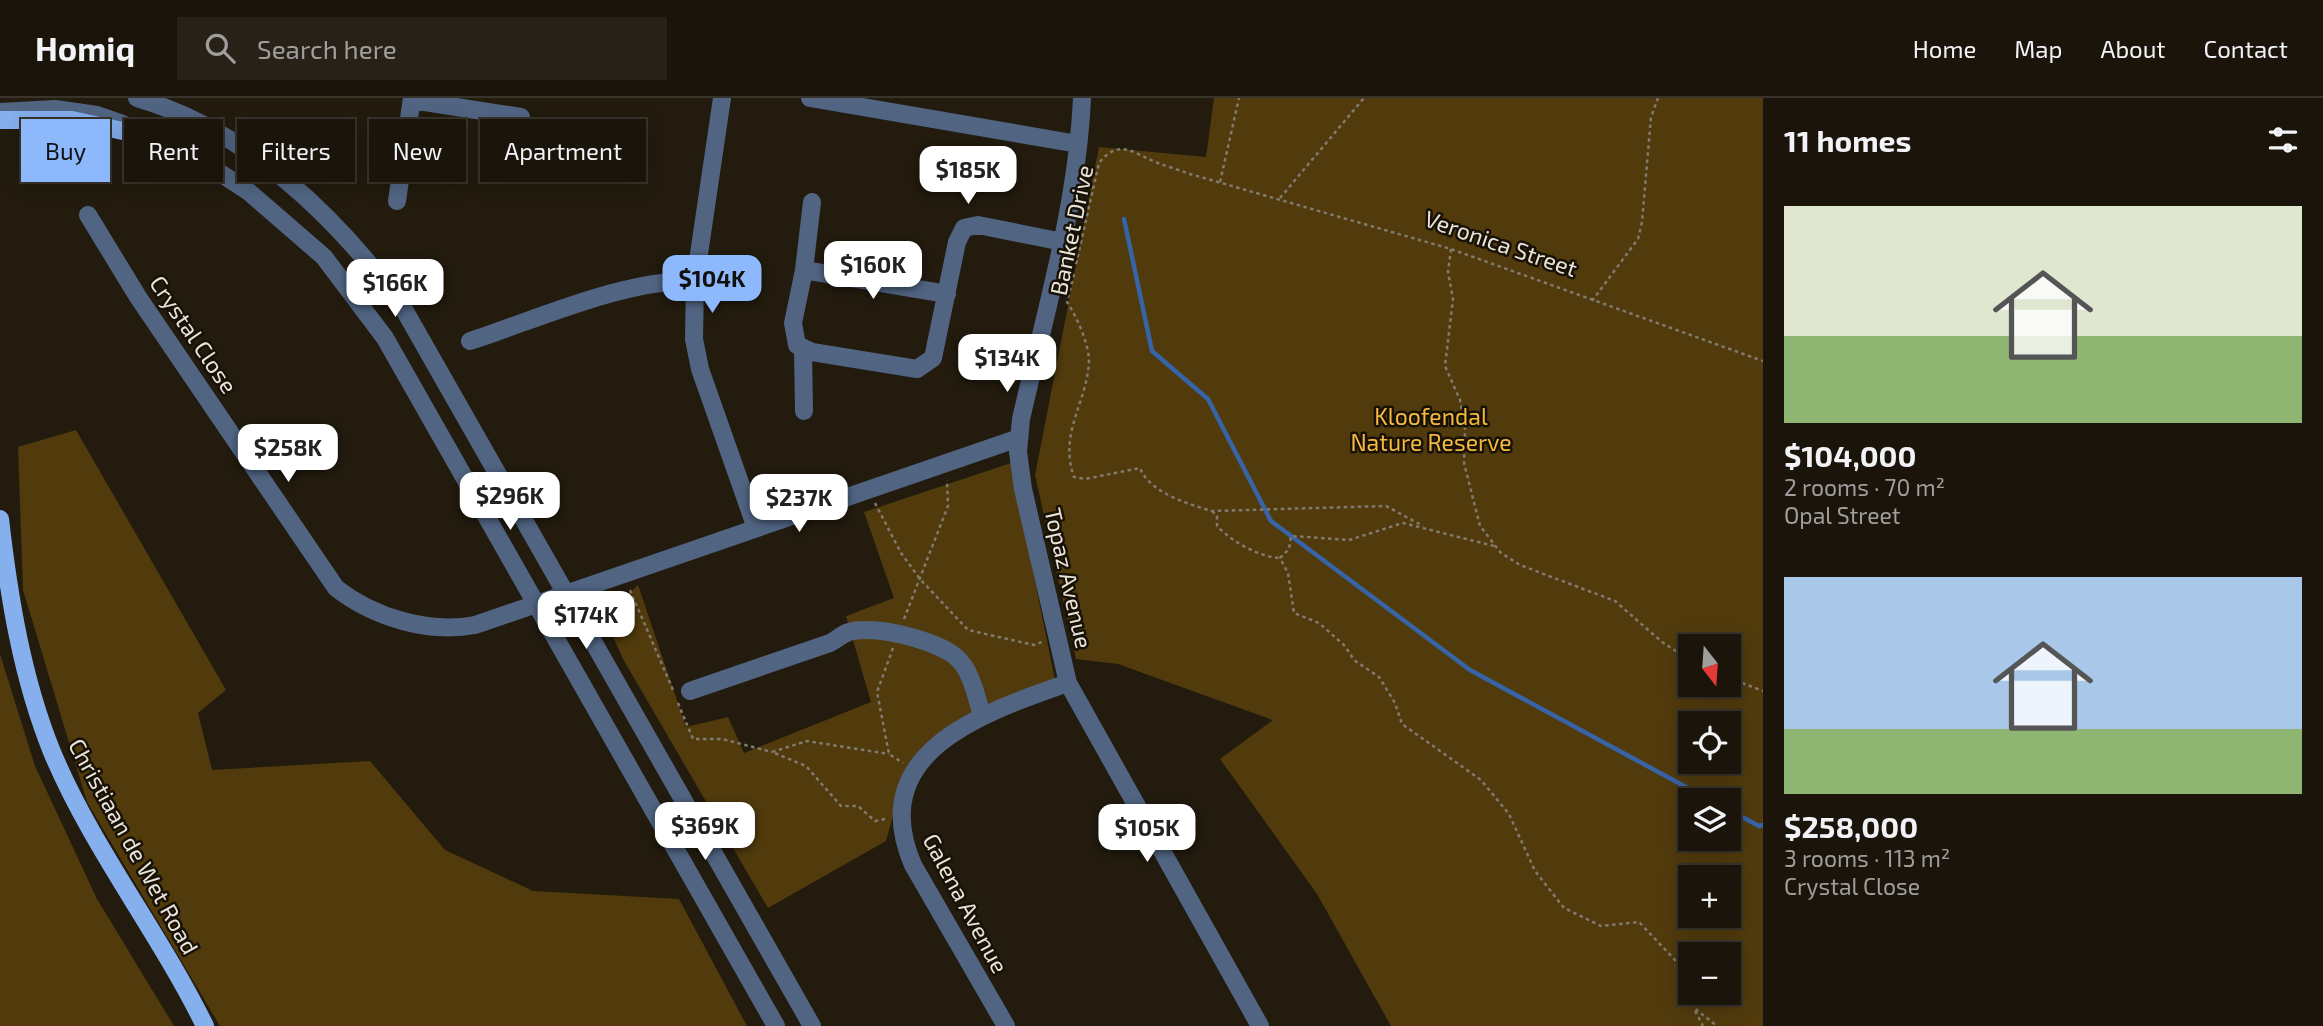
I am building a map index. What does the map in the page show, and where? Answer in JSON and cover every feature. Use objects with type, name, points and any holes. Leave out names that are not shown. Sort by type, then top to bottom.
[{"type":"main road","points":[[0,120],[72,120],[124,131]]},
{"type":"main road","name":"Christiaan de Wet Road","points":[[0,519],[17,630],[31,688],[52,751],[82,811],[205,1026]]},
{"type":"street","points":[[137,98],[206,127],[259,160],[326,216],[365,258],[414,323],[812,1026]]},
{"type":"street","points":[[722,98],[695,281],[693,318],[700,369],[756,528]]},
{"type":"street","points":[[810,98],[1078,144]]},
{"type":"street","name":"Topaz Avenue","points":[[1082,98],[1077,172],[1019,438],[1023,489],[1068,683],[1260,1026]]},
{"type":"street","points":[[397,201],[412,99],[521,117]]},
{"type":"street","points":[[0,112],[55,110],[97,116],[124,127]]},
{"type":"street","points":[[223,175],[249,192],[324,257],[385,338],[776,1026]]},
{"type":"street","points":[[812,202],[804,270],[793,323],[797,345],[803,350],[918,369],[933,358],[960,233],[969,226],[1063,242]]},
{"type":"street","name":"Crystal Close","points":[[88,215],[138,297],[336,588],[378,613],[449,628],[475,625],[1019,438]]},
{"type":"street","points":[[804,270],[947,294]]},
{"type":"street","points":[[470,341],[628,289],[659,281],[695,281]]},
{"type":"street","points":[[803,350],[804,411]]},
{"type":"street","points":[[690,691],[830,643],[850,632],[898,634],[927,640],[946,649],[962,662],[982,716]]},
{"type":"street","name":"Galena Avenue","points":[[1006,1026],[914,865],[902,839],[901,817],[914,771],[930,749],[982,716],[1068,683]]},
{"type":"path","points":[[1220,182],[1239,98]]},
{"type":"path","points":[[1280,198],[1364,98]]},
{"type":"path","points":[[1592,301],[1638,239],[1643,222],[1651,117],[1658,98]]},
{"type":"path","name":"Banket Drive","points":[[1220,182],[1157,163],[1129,148],[1107,153],[1099,163],[1068,302],[1077,317],[1089,361],[1068,440],[1069,463],[1074,477],[1085,479],[1140,468],[1143,476],[1160,489],[1212,511],[1387,506],[1423,526]]},
{"type":"path","name":"Veronica Street","points":[[1220,182],[1451,249],[1763,361]]},
{"type":"path","points":[[1451,249],[1448,272],[1453,299],[1444,366],[1460,400],[1465,428],[1464,463],[1480,526],[1494,546],[1520,565],[1615,601],[1662,642],[1678,652]]},
{"type":"path","points":[[869,491],[907,561],[968,630],[1034,645],[1056,638]]},
{"type":"path","points":[[1212,511],[1217,516],[1217,526],[1229,539],[1268,558],[1280,558],[1289,549],[1291,536],[1349,540],[1404,523],[1494,546]]},
{"type":"path","points":[[1280,558],[1288,573],[1294,613],[1319,623],[1345,646],[1354,660],[1379,677],[1395,702],[1402,724],[1481,780],[1509,814],[1535,871],[1564,908],[1601,926],[1639,922],[1675,960],[1703,1026]]},
{"type":"path","points":[[1741,683],[1763,691]]},
{"type":"path","points":[[889,754],[807,741],[772,752],[806,766],[841,807],[858,806],[875,821],[901,817]]},
{"type":"path","points":[[1693,1007],[1717,1026]]},
{"type":"green space","name":"Kloofendal Nature Reserve","points":[[1214,98],[1763,98],[1763,1026],[1391,1026],[1317,894],[1220,759],[1273,720],[1118,664],[1076,659],[1035,475],[1099,147],[1206,157]]},
{"type":"green space","points":[[76,430],[226,690],[198,713],[212,770],[370,761],[445,850],[533,891],[679,899],[747,1026],[220,1026],[87,802],[23,590],[18,447]]},
{"type":"green space","points":[[1011,463],[1055,680],[972,712],[933,737],[918,752],[908,769],[886,841],[768,908],[623,659],[599,606],[626,596],[638,585],[686,727],[728,717],[744,753],[871,702],[846,616],[894,598],[864,512]]},
{"type":"green space","points":[[0,654],[35,766],[97,899],[174,1026],[0,1026]]},
{"type":"waterway","points":[[1124,219],[1152,351],[1208,399],[1271,521],[1470,670],[1688,788]]},
{"type":"waterway","points":[[1741,816],[1759,826],[1763,825]]}]
